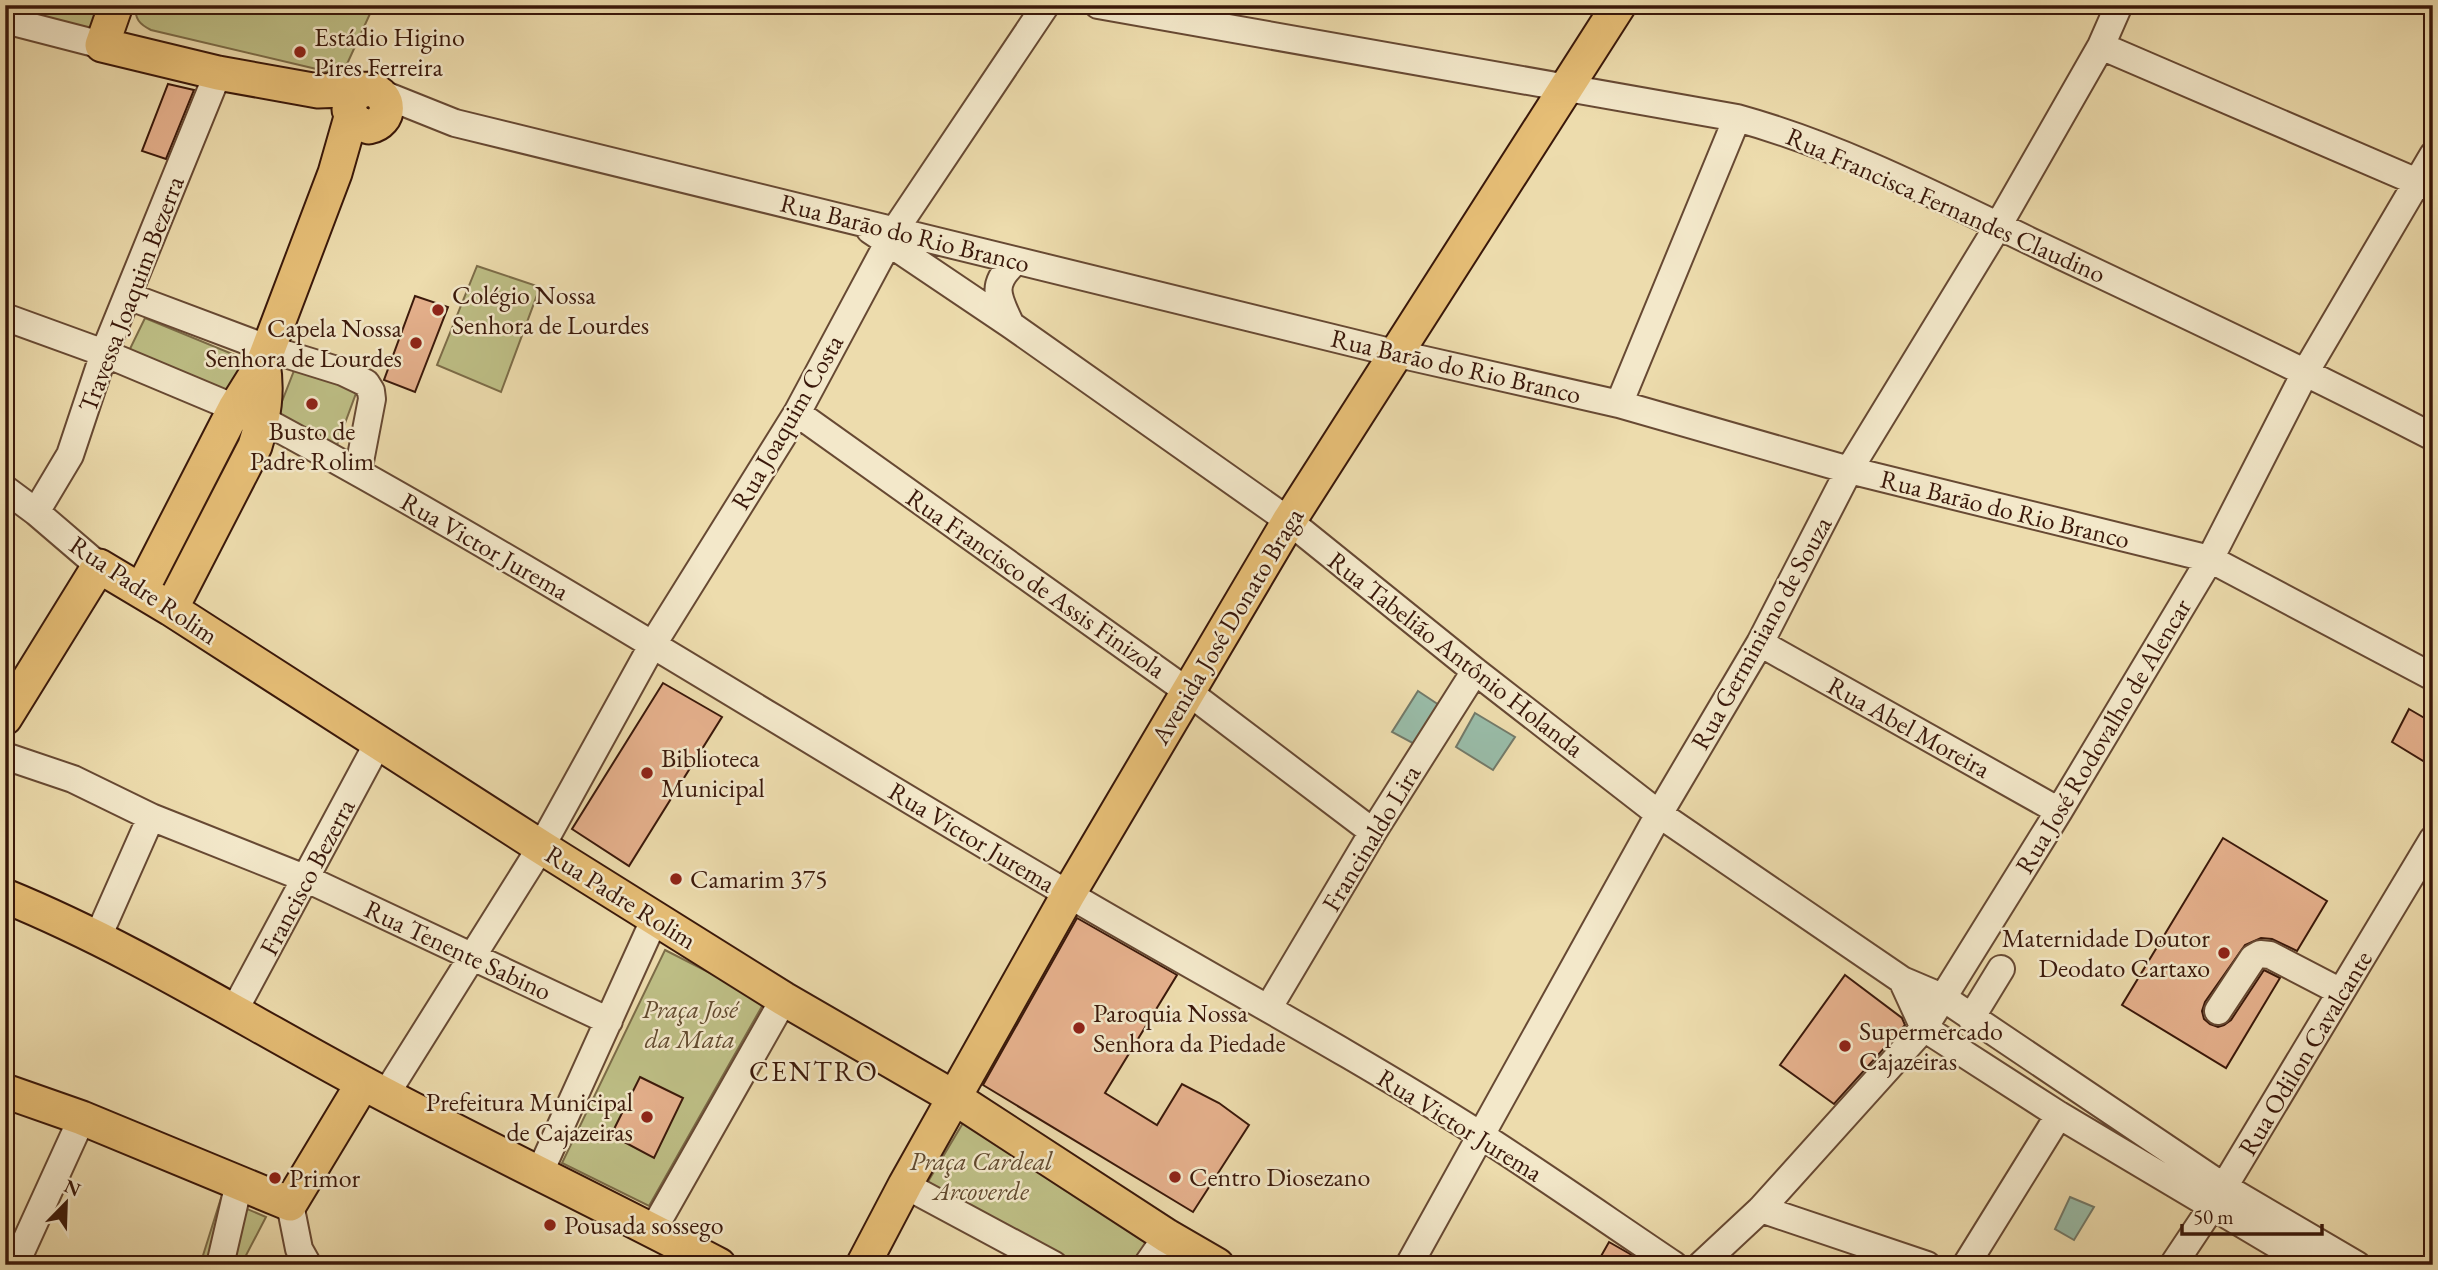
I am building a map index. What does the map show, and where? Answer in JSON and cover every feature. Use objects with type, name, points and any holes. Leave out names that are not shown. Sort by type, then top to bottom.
[{"type":"main road","points":[[116,5],[102,45],[218,73],[318,92],[368,108],[335,173],[266,356],[249,414],[141,591]]},
{"type":"main road","name":"Avenida José Donato Braga","points":[[863,1265],[905,1185],[1069,895],[1289,521],[1619,5]]},
{"type":"main road","points":[[171,609],[255,446],[249,414]]},
{"type":"main road","points":[[5,718],[99,566]]},
{"type":"main road","name":"Rua Padre Rolim","points":[[99,566],[171,609],[541,847],[785,999],[955,1098],[1167,1236],[1217,1265]]},
{"type":"main road","points":[[5,896],[97,939],[374,1089],[719,1265]]},
{"type":"main road","points":[[5,1091],[82,1118],[290,1204],[374,1089]]},
{"type":"street","name":"Rua Joaquim Costa","points":[[374,1089],[472,957],[541,847],[653,644],[797,413],[891,236],[1046,5]]},
{"type":"street","name":"Rua Francisca Fernandes Claudino","points":[[1098,5],[1737,118],[1786,131],[1899,177],[2306,371],[2433,437]]},
{"type":"street","name":"Rua Germiniano de Souza","points":[[1409,1265],[1660,814],[1760,643],[1849,470],[1998,226],[2101,47],[2119,5]]},
{"type":"street","points":[[5,20],[102,45]]},
{"type":"street","points":[[2101,47],[2425,185]]},
{"type":"street","name":"Travessa Joaquim Bezerra","points":[[36,512],[70,454],[104,353],[218,73]]},
{"type":"street","name":"Rua Barāo do Rio Branco","points":[[368,108],[417,123],[454,123],[857,220],[891,236],[1008,270],[1619,404],[1849,470],[2210,559],[2433,677]]},
{"type":"street","points":[[1619,404],[1737,118]]},
{"type":"street","name":"Rua José Rodovalho de Alencar","points":[[1701,1265],[1761,1209],[1924,1028],[2059,811],[2210,559],[2306,371],[2425,185],[2433,155]]},
{"type":"street","name":"Rua Tabelião Antônio Holanda","points":[[891,236],[950,285],[1289,521],[1475,671],[1660,814],[1902,980],[1942,998],[2116,1115],[2219,1196]]},
{"type":"street","points":[[950,285],[1008,270]]},
{"type":"street","points":[[1008,270],[998,287],[1001,304],[1011,325]]},
{"type":"street","points":[[128,296],[266,356],[343,372],[366,383],[372,399],[358,472]]},
{"type":"street","name":"Rua Victor Jurema","points":[[5,317],[104,353],[249,414],[358,472],[653,644],[1069,895],[1269,1007],[1481,1135],[1674,1265]]},
{"type":"street","name":"Rua Francisco de Assis Finizola","points":[[797,413],[1187,691],[1373,832]]},
{"type":"street","name":"Rua Padre Rolim","points":[[5,489],[99,566]]},
{"type":"street","name":"Rua Abel Moreira","points":[[1760,643],[2059,811]]},
{"type":"street","name":"Francinaldo Lira","points":[[1269,1007],[1373,832],[1475,671]]},
{"type":"street","name":"Francisco Bezerra","points":[[234,1011],[378,743]]},
{"type":"street","name":"Rua Tenente Sabino","points":[[5,756],[73,779],[151,817],[307,879],[608,1021]]},
{"type":"street","points":[[97,939],[151,817]]},
{"type":"street","name":"Rua Odilon Cavalcante","points":[[2173,1265],[2219,1196],[2341,992],[2425,870],[2433,839]]},
{"type":"street","points":[[539,1174],[655,918]]},
{"type":"street","points":[[2218,1011],[2253,958],[2260,954],[2270,955],[2341,992]]},
{"type":"street","points":[[1971,1018],[2001,969]]},
{"type":"street","points":[[1902,980],[1924,1028],[2059,1115],[2102,1141],[2357,1265]]},
{"type":"street","points":[[653,1230],[785,999]]},
{"type":"street","points":[[1966,1265],[2059,1115]]},
{"type":"street","points":[[2102,1141],[2116,1115]]},
{"type":"street","points":[[15,1265],[82,1118]]},
{"type":"street","points":[[220,1265],[239,1183]]},
{"type":"street","points":[[905,1185],[1054,1265]]},
{"type":"street","points":[[2219,1196],[2311,1265]]},
{"type":"street","points":[[290,1204],[299,1249],[308,1265]]},
{"type":"street","points":[[1761,1209],[1927,1265]]},
{"type":"street","points":[[1147,1265],[1167,1236]]},
{"type":"green space","points":[[5,5],[116,5],[102,45],[5,18]]},
{"type":"green space","name":"Estádio Higino Pires Ferreira","points":[[135,5],[374,5],[342,75],[151,30],[138,20]]},
{"type":"green space","points":[[477,266],[540,287],[501,392],[437,365]]},
{"type":"green space","points":[[145,318],[247,360],[229,404],[126,357]]},
{"type":"green space","points":[[297,363],[359,385],[337,445],[274,422]]},
{"type":"green space","name":"Praça José da Mata","points":[[665,950],[765,1001],[649,1206],[562,1163]]},
{"type":"green space","name":"Praça Cardeal Arcoverde","points":[[963,1123],[1150,1240],[1136,1265],[1068,1265],[926,1185]]},
{"type":"green space","points":[[221,1198],[266,1217],[241,1265],[200,1265]]},
{"type":"shaded area","points":[[1418,691],[1445,709],[1420,747],[1392,732]]},
{"type":"shaded area","points":[[1475,713],[1515,737],[1493,770],[1456,747]]},
{"type":"shaded area","points":[[2070,1197],[2094,1207],[2074,1240],[2055,1229]]},
{"type":"building","points":[[168,84],[194,90],[166,159],[142,151]]},
{"type":"building","name":"Capela Nossa Senhora de Lourdes","points":[[415,296],[448,307],[415,392],[384,380]]},
{"type":"building","name":"Biblioteca Municipal","points":[[663,683],[722,717],[629,866],[572,829]]},
{"type":"building","points":[[2409,709],[2433,723],[2433,767],[2392,742]]},
{"type":"building","name":"Maternidade Doutor Deodato Cartaxo","points":[[2223,838],[2327,901],[2297,951],[2272,939],[2261,938],[2245,945],[2205,1002],[2202,1011],[2204,1019],[2218,1027],[2231,1020],[2264,970],[2280,978],[2226,1068],[2122,1005]]},
{"type":"building","name":"Paroquia Nossa Senhora da Piedade","points":[[1077,918],[1177,975],[1105,1093],[1157,1125],[1182,1084],[1219,1103],[1249,1125],[1193,1212],[983,1085]]},
{"type":"building","name":"Supermercado Cajazeiras","points":[[1845,975],[1902,1018],[1905,1025],[1834,1104],[1780,1065]]},
{"type":"building","name":"Prefeitura Municipal de Cajazeiras","points":[[640,1077],[683,1098],[654,1158],[611,1135]]},
{"type":"building","points":[[1609,1242],[1630,1254],[1645,1265],[1596,1265]]},
{"type":"place","name":"Estádio Higino Pires Ferreira","points":[[300,52]]},
{"type":"place","name":"Colégio Nossa Senhora de Lourdes","points":[[438,310]]},
{"type":"place","name":"Capela Nossa Senhora de Lourdes","points":[[416,343]]},
{"type":"place","name":"Busto de Padre Rolim","points":[[312,404]]},
{"type":"place","name":"Biblioteca Municipal","points":[[647,773]]},
{"type":"place","name":"Camarim 375","points":[[676,879]]},
{"type":"place","name":"Maternidade Doutor Deodato Cartaxo","points":[[2224,953]]},
{"type":"place","name":"Paroquia Nossa Senhora da Piedade","points":[[1079,1028]]},
{"type":"place","name":"Supermercado Cajazeiras","points":[[1845,1046]]},
{"type":"place","name":"Prefeitura Municipal de Cajazeiras","points":[[647,1117]]},
{"type":"place","name":"Centro Diosezano","points":[[1175,1177]]},
{"type":"place","name":"Primor","points":[[275,1178]]},
{"type":"place","name":"Pousada sossego","points":[[550,1225]]},
{"type":"district","name":"CENTRO","points":[[814,1071]]}]
